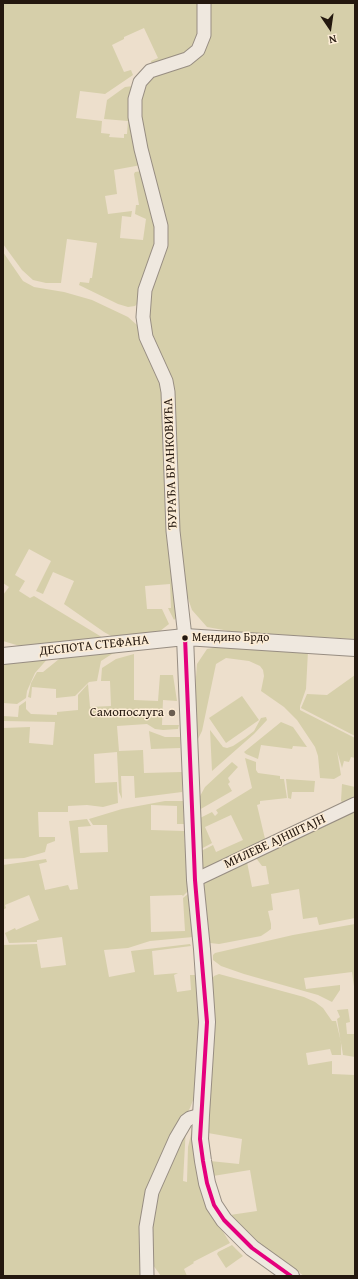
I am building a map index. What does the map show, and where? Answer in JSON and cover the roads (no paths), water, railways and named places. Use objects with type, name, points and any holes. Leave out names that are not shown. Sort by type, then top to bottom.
[{"type":"street","name":"ЂУРАЂА БРАНКОВИЋА","points":[[185,637],[173,531],[168,392],[166,381],[146,337],[143,322],[145,290],[161,245],[161,226],[141,148],[135,117],[134,99],[140,82],[150,71],[187,59],[198,50],[204,35],[204,3]]},
{"type":"street","points":[[291,1276],[247,1244],[224,1220],[214,1205],[207,1183],[203,1161],[200,1139],[207,1022],[202,949],[194,880],[185,637],[355,648]]},
{"type":"street","name":"ДЕСПОТА СТЕФАНА","points":[[3,656],[185,637]]},
{"type":"street","name":"МИЛЕВЕ АЈНШТАЈН","points":[[194,880],[355,804]]},
{"type":"street","points":[[147,1276],[146,1227],[152,1192],[176,1138],[186,1121],[190,1118],[201,1115]]},
{"type":"place","name":"Мендино Брдо","points":[[185,638]]},
{"type":"place","name":"Самопослуга","points":[[172,713]]}]
